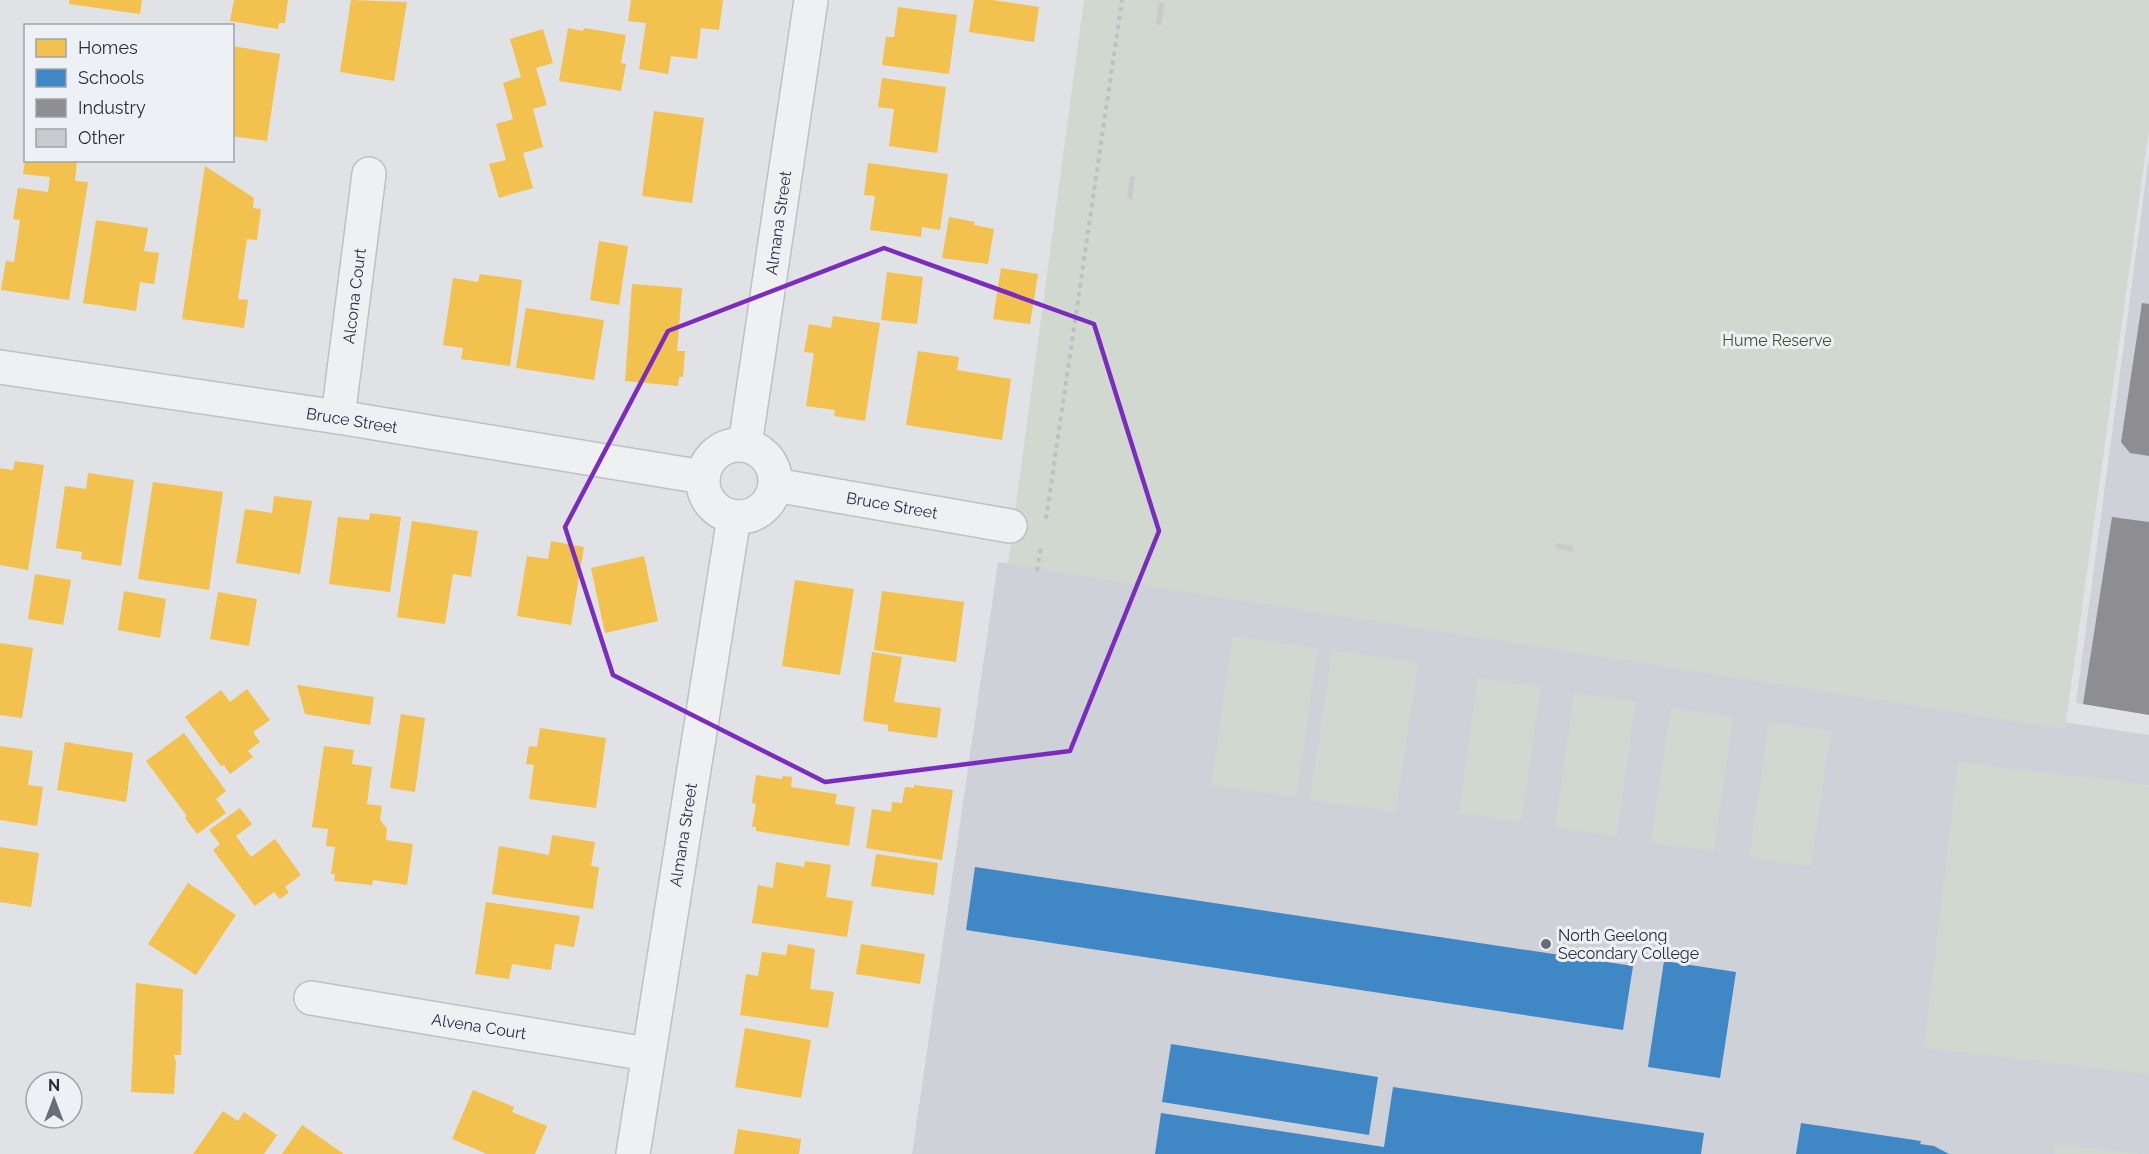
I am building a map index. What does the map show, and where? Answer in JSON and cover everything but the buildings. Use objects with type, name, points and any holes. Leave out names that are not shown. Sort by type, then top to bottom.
[{"type":"street","name":"Almana Street","points":[[745,445],[810,0]]},
{"type":"street","name":"Alcona Court","points":[[338,417],[369,174]]},
{"type":"street","name":"Bruce Street","points":[[0,368],[338,417],[703,477]]},
{"type":"street","points":[[745,445],[756,448],[765,455],[775,475],[775,486],[772,496],[756,512],[734,517],[714,507],[707,498],[703,488],[703,477],[706,465],[722,448],[745,445]]},
{"type":"street","name":"Bruce Street","points":[[775,486],[1010,526]]},
{"type":"street","name":"Almana Street","points":[[633,1154],[647,1054],[734,517]]},
{"type":"street","name":"Alvena Court","points":[[311,998],[647,1054]]},
{"type":"path","points":[[1045,529],[1122,0]]},
{"type":"path","points":[[1037,571],[1043,540]]},
{"type":"highlighted area","points":[[884,248],[1094,324],[1159,531],[1070,751],[825,782],[613,675],[565,527],[668,331]]},
{"type":"shaded area","points":[[2149,156],[2149,714],[2076,703]]},
{"type":"shaded area","name":"North Geelong Secondary College","points":[[998,562],[2149,735],[2149,1154],[912,1154]]},
{"type":"green space","name":"Hume Reserve","points":[[1084,0],[2149,0],[2149,129],[2065,729],[1008,564]]},
{"type":"green space","points":[[1233,636],[1318,648],[1296,797],[1211,785]]},
{"type":"green space","points":[[1332,650],[1418,663],[1396,812],[1310,800]]},
{"type":"green space","points":[[1478,678],[1541,687],[1521,822],[1459,813]]},
{"type":"green space","points":[[1574,693],[1636,702],[1617,836],[1555,827]]},
{"type":"green space","points":[[1671,708],[1733,717],[1714,851],[1651,843]]},
{"type":"green space","points":[[1769,722],[1831,731],[1811,866],[1749,857]]},
{"type":"green space","points":[[1958,762],[2149,785],[2149,1074],[1924,1048]]},
{"type":"green space","points":[[2055,1144],[2140,1154],[2054,1154]]},
{"type":"place","name":"North Geelong Secondary College","points":[[1546,944]]}]
